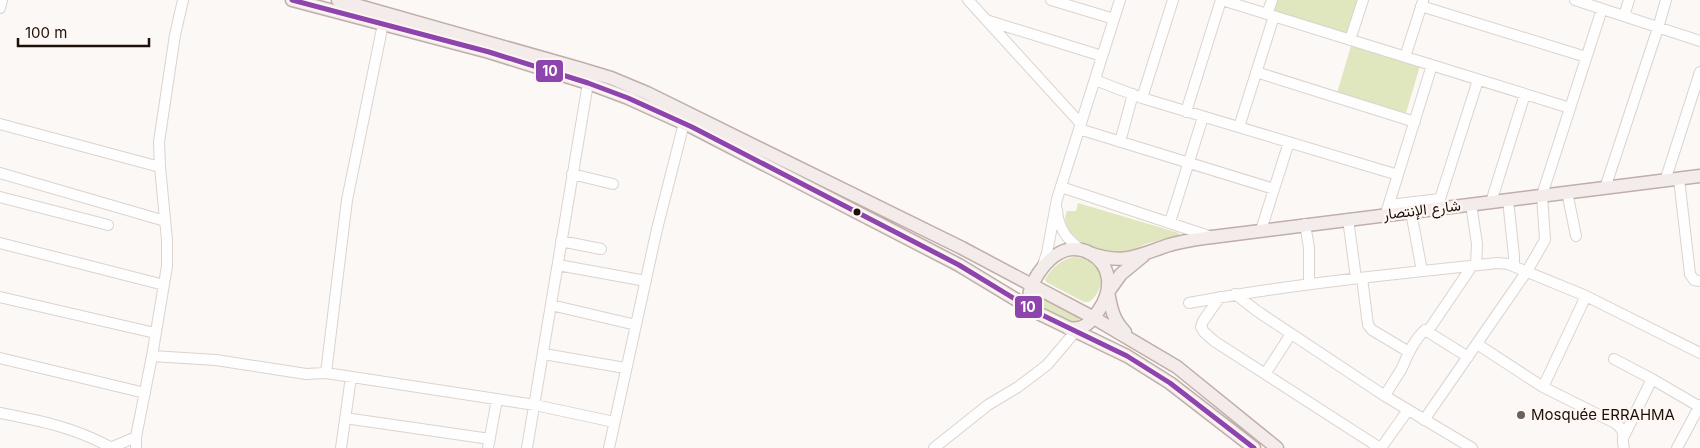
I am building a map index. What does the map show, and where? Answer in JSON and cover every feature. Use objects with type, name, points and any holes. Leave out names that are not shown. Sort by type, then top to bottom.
[{"type":"main road","points":[[292,0],[488,52],[588,83],[628,98],[684,123],[959,265],[1038,313],[1070,330],[1127,356],[1170,383],[1254,448]]},
{"type":"main road","points":[[338,0],[612,78],[647,92],[953,244],[1094,318],[1176,367],[1277,448]]},
{"type":"main road","name":"شارع الإنتصار","points":[[1147,253],[1171,244],[1348,219],[1387,210],[1411,212],[1700,176]]},
{"type":"main road","points":[[1038,313],[1030,301],[1031,285],[1042,268],[1056,254],[1069,250],[1086,252],[1112,260],[1147,253]]},
{"type":"main road","points":[[1086,252],[1095,257],[1104,268],[1115,320],[1131,339]]},
{"type":"main road","points":[[1070,330],[1089,324],[1121,274],[1147,253]]},
{"type":"street","points":[[0,8],[2,0]]},
{"type":"street","points":[[136,448],[136,437],[164,285],[167,240],[159,142],[183,0]]},
{"type":"street","points":[[968,0],[1080,127],[1120,142],[1274,189]]},
{"type":"street","points":[[1051,0],[1114,19]]},
{"type":"street","points":[[1042,268],[1057,199],[1120,0]]},
{"type":"street","points":[[1120,142],[1173,0]]},
{"type":"street","points":[[1186,112],[1222,0],[1570,108]]},
{"type":"street","points":[[1238,127],[1256,72],[1272,0]]},
{"type":"street","points":[[1350,40],[1363,0]]},
{"type":"street","points":[[1575,0],[1596,5],[1658,28],[1700,40]]},
{"type":"street","points":[[1624,16],[1629,0]]},
{"type":"street","points":[[1605,188],[1666,0]]},
{"type":"street","points":[[1405,57],[1422,3],[1586,57]]},
{"type":"street","points":[[1424,420],[1528,271],[1545,240],[1542,196],[1586,57],[1596,5]]},
{"type":"street","points":[[985,20],[1102,56]]},
{"type":"street","points":[[326,374],[347,200],[383,24]]},
{"type":"street","points":[[1432,65],[1387,210],[1440,199],[1478,80]]},
{"type":"street","points":[[1256,72],[1415,122]]},
{"type":"street","points":[[1665,181],[1700,72]]},
{"type":"street","points":[[1095,80],[1186,112],[1398,175]]},
{"type":"street","points":[[527,448],[588,83]]},
{"type":"street","points":[[1491,202],[1525,94]]},
{"type":"street","points":[[1170,222],[1203,117]]},
{"type":"street","points":[[608,448],[625,368],[684,123]]},
{"type":"street","points":[[0,124],[160,168]]},
{"type":"street","points":[[1261,230],[1289,142]]},
{"type":"street","points":[[0,173],[165,222]]},
{"type":"street","points":[[572,174],[613,184]]},
{"type":"street","points":[[1679,179],[1690,274],[1694,280],[1700,281]]},
{"type":"street","points":[[1061,187],[1212,237]]},
{"type":"street","points":[[1568,192],[1576,236]]},
{"type":"street","points":[[0,197],[108,225]]},
{"type":"street","points":[[1057,199],[1058,218],[1061,228],[1070,240],[1086,252]]},
{"type":"street","points":[[1508,200],[1514,266]]},
{"type":"street","points":[[1428,331],[1474,265],[1477,244],[1471,204]]},
{"type":"street","points":[[1411,212],[1422,271]]},
{"type":"street","points":[[1348,219],[1368,326],[1408,352]]},
{"type":"street","points":[[1305,224],[1309,248],[1309,284]]},
{"type":"street","points":[[561,241],[601,249]]},
{"type":"street","points":[[0,243],[164,285]]},
{"type":"street","points":[[1189,303],[1235,294],[1309,284],[1498,263],[1528,271],[1586,296],[1700,353]]},
{"type":"street","points":[[558,265],[646,281]]},
{"type":"street","points":[[1235,294],[1257,312],[1385,396],[1472,448]]},
{"type":"street","points":[[1543,386],[1586,296]]},
{"type":"street","points":[[0,297],[155,333]]},
{"type":"street","points":[[1220,297],[1203,321],[1201,327],[1214,342],[1381,448],[1408,410]]},
{"type":"street","points":[[551,305],[636,325]]},
{"type":"street","points":[[934,448],[988,405],[1047,365],[1070,330]]},
{"type":"street","points":[[1385,396],[1408,352],[1420,334],[1425,330],[1468,357]]},
{"type":"street","points":[[1265,374],[1291,334]]},
{"type":"street","points":[[1477,344],[1543,386],[1615,423],[1622,429],[1624,436]]},
{"type":"street","points":[[544,354],[625,368]]},
{"type":"street","points":[[152,356],[216,360],[299,374],[326,374],[351,377],[535,405],[614,422]]},
{"type":"street","points":[[0,358],[145,394]]},
{"type":"street","points":[[1614,359],[1700,406],[1677,448]]},
{"type":"street","points":[[340,448],[351,377]]},
{"type":"street","points":[[1624,448],[1624,436],[1652,379]]},
{"type":"street","points":[[345,418],[489,443],[497,399]]},
{"type":"street","points":[[0,413],[56,424],[88,436],[110,448],[136,437]]},
{"type":"green space","points":[[1275,0],[1358,0],[1347,34],[1272,10]]},
{"type":"green space","points":[[1351,46],[1420,66],[1406,113],[1337,93]]},
{"type":"green space","points":[[1078,203],[1179,233],[1179,236],[1146,244],[1127,252],[1098,250],[1078,240],[1067,227],[1065,218],[1067,211],[1076,211]]},
{"type":"green space","points":[[1074,257],[1091,262],[1097,267],[1100,274],[1101,281],[1096,296],[1089,302],[1084,302],[1046,282],[1045,279],[1057,265]]},
{"type":"green space","points":[[1038,294],[1081,317],[1077,322],[1057,318],[1044,310],[1040,305],[1037,300]]},
{"type":"transit line","name":"10","points":[[292,0],[489,52],[588,83],[628,98],[692,127],[959,265],[1038,313],[1127,356],[1170,383],[1254,448]]},
{"type":"place","name":"Mosquée ERRAHMA","points":[[1521,415]]}]
